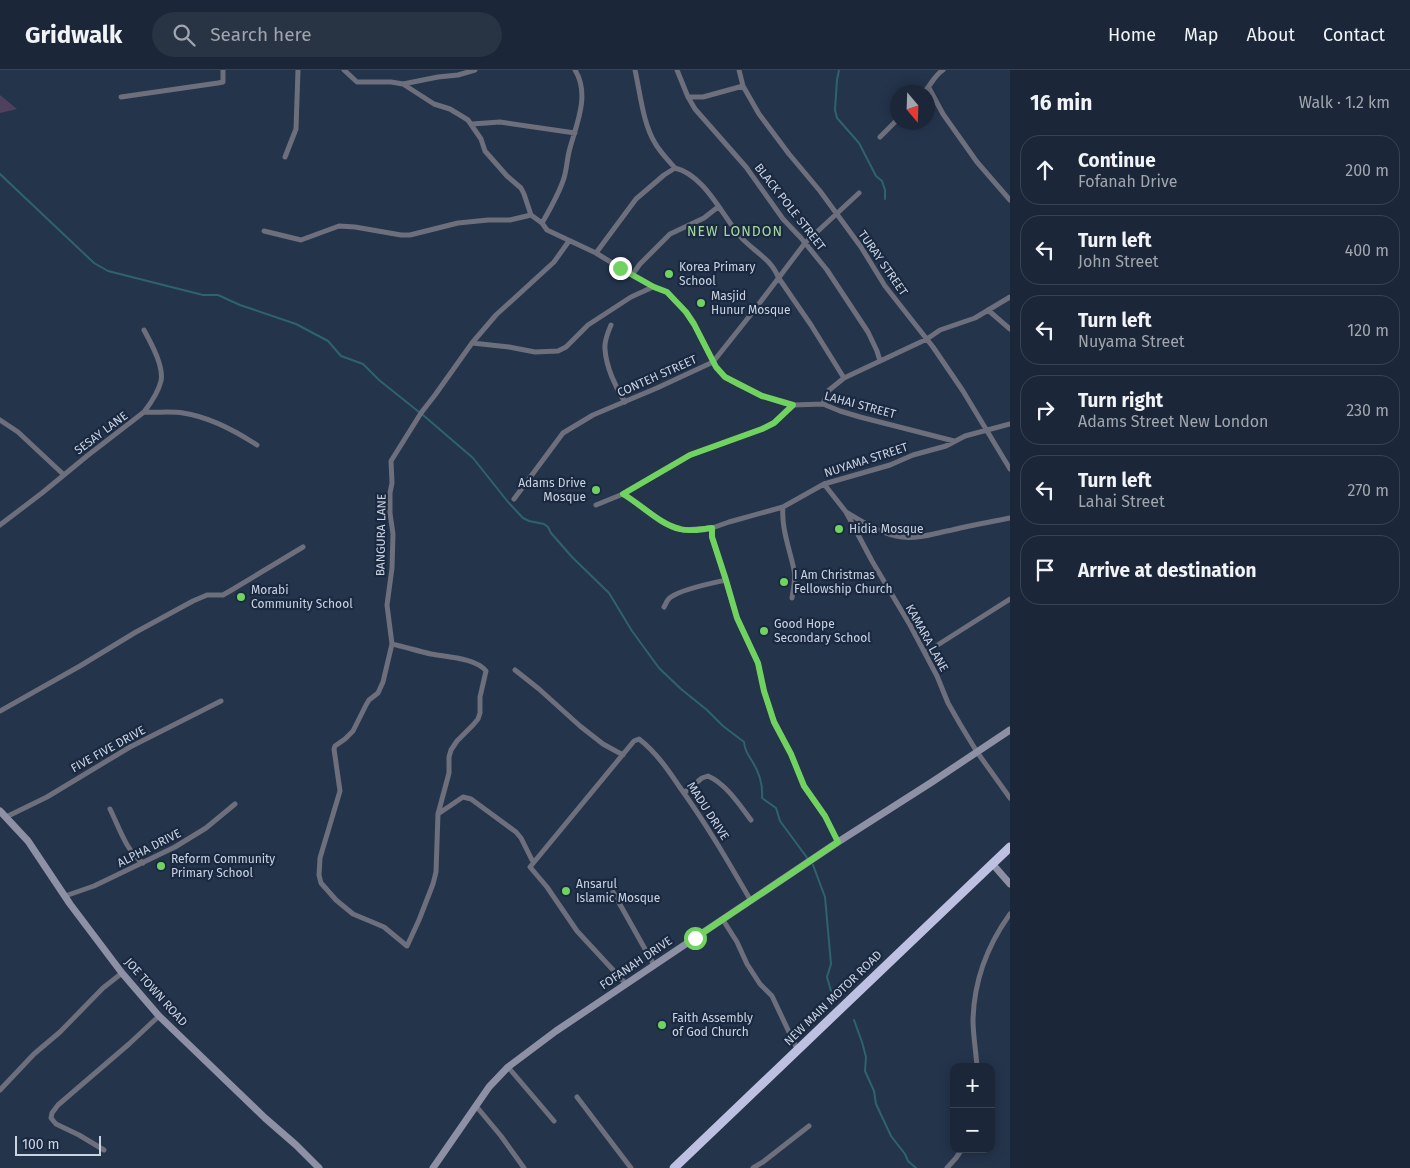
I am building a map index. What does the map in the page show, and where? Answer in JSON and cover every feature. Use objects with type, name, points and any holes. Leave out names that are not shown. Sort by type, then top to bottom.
[{"type":"highway","name":"NEW MAIN MOTOR ROAD","points":[[674,1168],[1010,847]]},
{"type":"highway","name":"NEW MAIN MOTOR ROAD","points":[[681,1168],[1010,854]]},
{"type":"street","points":[[121,97],[223,82],[223,70]]},
{"type":"street","points":[[285,157],[296,129],[298,70]]},
{"type":"street","points":[[344,70],[357,82],[403,84],[471,71]]},
{"type":"street","points":[[403,84],[434,104],[450,109],[468,120],[481,139],[485,151],[507,176],[521,188],[531,215],[542,223],[564,177],[569,149],[576,133],[580,116],[582,97],[579,76],[575,70]]},
{"type":"street","points":[[630,70],[636,70],[645,117],[654,143],[675,168],[683,170],[697,181],[712,197],[739,236],[775,269],[778,278],[811,325],[844,378]]},
{"type":"street","name":"BLACK POLE STREET","points":[[677,70],[688,97],[700,115],[753,177],[783,219],[827,270],[868,332],[880,362]]},
{"type":"street","name":"TURAY STREET","points":[[739,70],[743,86],[759,114],[820,191],[853,236],[885,286],[927,339],[963,390],[1010,469]]},
{"type":"street","points":[[930,85],[942,70]]},
{"type":"street","points":[[688,97],[703,97],[743,86]]},
{"type":"street","points":[[935,102],[977,162],[1010,200]]},
{"type":"street","points":[[472,124],[500,122],[576,133]]},
{"type":"street","points":[[880,137],[890,127]]},
{"type":"street","points":[[596,253],[636,199],[675,168]]},
{"type":"street","name":"CONTEH STREET","points":[[514,499],[563,433],[593,416],[713,362],[805,243],[859,194]]},
{"type":"street","points":[[632,275],[640,264],[670,234],[704,218],[718,207]]},
{"type":"street","points":[[264,232],[301,240],[340,226],[410,235],[458,223],[510,220],[531,215]]},
{"type":"street","name":"LAHAI STREET","points":[[542,223],[547,230],[596,253],[632,275],[667,292],[686,312],[694,324],[716,367],[725,377],[738,384],[762,396],[793,405],[823,404],[860,417],[954,441]]},
{"type":"street","name":"BANGURA LANE","points":[[438,814],[436,872],[419,920],[407,946],[384,927],[353,914],[336,900],[321,883],[319,875],[320,858],[340,791],[334,749],[353,731],[369,700],[378,693],[383,682],[392,644],[387,605],[393,534],[390,513],[391,461],[421,413],[472,343],[496,315],[554,262],[569,241]]},
{"type":"street","points":[[472,343],[535,352],[558,350],[566,347],[588,325],[631,297],[654,287]]},
{"type":"street","points":[[823,404],[828,391],[844,378],[927,339],[940,330],[975,318],[1010,297]]},
{"type":"street","points":[[988,310],[1010,329]]},
{"type":"street","points":[[610,325],[605,348],[616,389],[625,402]]},
{"type":"street","points":[[144,330],[153,346],[160,368],[161,380],[155,396],[144,412]]},
{"type":"street","points":[[596,505],[623,494],[690,455],[774,423],[793,405]]},
{"type":"street","name":"SESAY LANE","points":[[0,525],[42,494],[109,438],[144,412],[158,414],[182,413],[202,417],[227,427],[257,445]]},
{"type":"street","points":[[0,420],[18,432],[64,475]]},
{"type":"street","name":"NUYAMA STREET","points":[[623,494],[666,524],[682,530],[712,528],[783,507],[824,484],[946,446],[965,436],[986,429],[1010,424]]},
{"type":"street","name":"KAMARA LANE","points":[[824,484],[846,512],[872,561],[910,625],[937,676],[952,711],[977,752],[1010,798]]},
{"type":"street","points":[[783,507],[782,515],[785,534],[794,572],[792,598]]},
{"type":"street","points":[[846,512],[876,529],[903,537],[925,536],[1010,518]]},
{"type":"street","points":[[712,528],[712,537],[737,618],[758,663],[764,691],[774,722],[791,754],[804,786],[825,816],[838,842]]},
{"type":"street","points":[[0,711],[193,601],[207,595],[223,595],[304,547]]},
{"type":"street","points":[[664,607],[669,598],[677,594],[726,580]]},
{"type":"street","points":[[925,654],[1010,599]]},
{"type":"street","points":[[392,644],[430,654],[470,661],[486,671],[480,697],[480,714],[478,719],[474,726],[457,741],[451,750],[447,782],[438,814]]},
{"type":"street","points":[[515,670],[603,744],[623,755],[530,867],[577,931],[626,984]]},
{"type":"street","name":"FIVE FIVE DRIVE","points":[[3,814],[47,797],[130,747],[222,701]]},
{"type":"street","name":"FOFANAH DRIVE","points":[[433,1168],[489,1087],[508,1067],[556,1031],[654,965],[1010,730]]},
{"type":"street","name":"MADU DRIVE","points":[[623,755],[634,741],[639,739],[646,744],[684,792],[751,900]]},
{"type":"street","points":[[684,792],[702,778],[708,776],[715,779],[732,796],[751,820]]},
{"type":"street","points":[[438,814],[462,797],[471,799],[516,832],[533,862]]},
{"type":"street","name":"ALPHA DRIVE","points":[[65,896],[94,886],[175,847],[206,828],[235,804]]},
{"type":"street","points":[[110,809],[125,840],[137,859],[142,863]]},
{"type":"street","name":"JOE TOWN ROAD","points":[[3,814],[28,841],[70,904],[122,973],[159,1016],[319,1168]]},
{"type":"street","points":[[996,868],[1010,884]]},
{"type":"street","points":[[613,892],[654,965]]},
{"type":"street","points":[[977,1063],[973,1020],[979,976],[994,936],[1010,914]]},
{"type":"street","points":[[723,920],[760,984],[772,996],[797,1049]]},
{"type":"street","points":[[0,1090],[34,1054],[66,1026],[103,988],[122,973]]},
{"type":"street","points":[[104,1150],[56,1124],[51,1118],[52,1113],[64,1099],[159,1016]]},
{"type":"street","points":[[508,1067],[554,1121]]},
{"type":"street","points":[[577,1097],[631,1168]]},
{"type":"street","points":[[476,1106],[524,1168]]},
{"type":"street","points":[[753,1168],[809,1126]]},
{"type":"street","points":[[946,1168],[959,1153]]},
{"type":"shaded area","points":[[0,95],[17,109],[0,113]]},
{"type":"waterway","points":[[839,70],[835,110],[837,118],[859,143],[876,176],[882,181],[885,199]]},
{"type":"waterway","points":[[0,174],[94,263],[108,271],[203,295],[218,295],[240,305],[296,324],[328,341],[341,356],[363,364],[379,380],[419,412]]},
{"type":"waterway","points":[[423,415],[473,458],[523,518],[548,527],[572,557],[609,593],[632,631],[659,668],[723,726],[744,742],[746,751],[760,779],[762,798],[776,808],[780,821],[808,859]]},
{"type":"waterway","points":[[813,865],[825,897],[831,964],[827,977],[831,991],[837,1000]]},
{"type":"waterway","points":[[854,1020],[866,1057],[865,1071],[874,1091],[876,1104],[891,1136],[908,1161],[916,1168]]},
{"type":"place","name":"Korea Primary School","points":[[669,274]]},
{"type":"place","name":"Masjid Hunur Mosque","points":[[701,303]]},
{"type":"place","name":"Adams Drive Mosque","points":[[596,490]]},
{"type":"place","name":"Hidia Mosque","points":[[839,529]]},
{"type":"place","name":"I Am Christmas Fellowship Church","points":[[784,582]]},
{"type":"place","name":"Morabi Community School","points":[[241,597]]},
{"type":"place","name":"Good Hope Secondary School","points":[[764,631]]},
{"type":"place","name":"Reform Community Primary School","points":[[161,866]]},
{"type":"place","name":"Ansarul Islamic Mosque","points":[[566,891]]},
{"type":"place","name":"Faith Assembly of God Church","points":[[662,1025]]},
{"type":"district","name":"NEW LONDON","points":[[735,231]]},
{"type":"route","points":[[620,268],[667,292],[686,312],[716,367],[725,377],[762,396],[793,405],[774,423],[690,455],[623,494],[666,524],[682,530],[712,528],[712,537],[737,618],[758,663],[764,691],[774,722],[791,754],[807,792],[825,816],[838,842],[695,938]]}]
